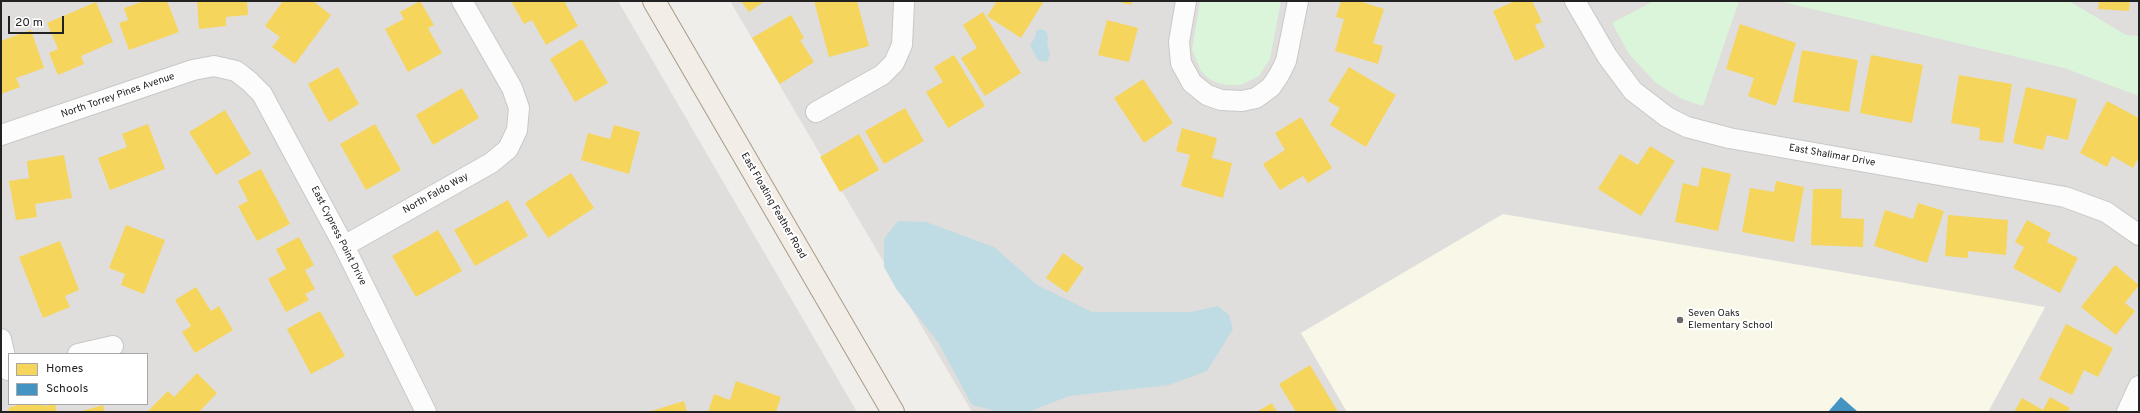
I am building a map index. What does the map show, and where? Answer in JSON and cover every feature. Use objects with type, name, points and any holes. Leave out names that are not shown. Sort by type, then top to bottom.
[{"type":"main road","name":"East Floating Feather Road","points":[[654,1],[893,412]]},
{"type":"street","name":"North Faldo Way","points":[[344,246],[491,163],[508,149],[517,130],[519,108],[512,88],[462,1]]},
{"type":"street","points":[[1186,1],[1179,42],[1181,64],[1192,83],[1207,95],[1221,100],[1242,101],[1256,98],[1271,87],[1279,75],[1286,61],[1298,1]]},
{"type":"street","name":"East Shalimar Drive","points":[[1575,1],[1607,56],[1633,91],[1662,113],[1687,126],[1728,138],[2065,197],[2106,212],[2139,235]]},
{"type":"street","points":[[816,112],[882,75],[894,63],[902,45],[905,2]]},
{"type":"street","name":"North Torrey Pines Avenue","points":[[1,135],[193,70],[214,66],[236,70]]},
{"type":"street","name":"East Cypress Point Drive","points":[[236,70],[262,94],[344,246],[426,412]]},
{"type":"street","points":[[1,339],[6,370]]},
{"type":"street","points":[[82,353],[113,346]]},
{"type":"street","points":[[2126,412],[2139,386]]},
{"type":"shaded area","points":[[1,1],[618,1],[857,412],[1,412]]},
{"type":"shaded area","points":[[730,1],[2139,1],[2139,412],[1988,412],[2045,307],[1301,332],[1347,412],[972,412]]},
{"type":"shaded area","name":"Seven Oaks Elementary School","points":[[1503,214],[2045,307],[1988,412],[1347,412],[1301,333]]},
{"type":"green space","points":[[1200,1],[1281,1],[1270,59],[1259,76],[1241,85],[1230,85],[1221,84],[1209,79],[1201,71],[1192,50]]},
{"type":"green space","points":[[1654,1],[1739,1],[1703,106],[1682,99],[1656,83],[1629,54],[1612,23]]},
{"type":"green space","points":[[1778,1],[2069,1],[2126,35],[2139,36],[2139,96],[2064,68]]},
{"type":"water","points":[[1041,29],[1046,31],[1048,37],[1047,43],[1050,55],[1047,62],[1038,60],[1030,45],[1035,38],[1036,31]]},
{"type":"water","points":[[898,221],[926,222],[994,247],[1037,285],[1092,312],[1191,312],[1218,306],[1229,315],[1233,329],[1207,371],[1169,385],[1069,396],[1028,412],[1000,412],[972,405],[938,342],[897,290],[884,267],[884,239]]},
{"type":"building: Homes","points":[[144,1],[167,1],[179,32],[129,50],[119,23],[128,20],[124,8]]},
{"type":"building: Homes","points":[[197,1],[247,1],[248,15],[226,17],[226,26],[199,29]]},
{"type":"building: Homes","points":[[283,1],[313,1],[331,15],[295,64],[272,47],[280,37],[265,26]]},
{"type":"building: Homes","points":[[420,1],[434,25],[428,28],[442,53],[408,72],[385,29],[404,19],[400,12]]},
{"type":"building: Homes","points":[[511,1],[564,1],[578,26],[546,45],[532,20],[524,24]]},
{"type":"building: Homes","points":[[741,1],[765,1],[749,12]]},
{"type":"building: Homes","points":[[814,1],[857,1],[869,46],[829,57]]},
{"type":"building: Homes","points":[[997,1],[1044,1],[1021,38],[987,16]]},
{"type":"building: Homes","points":[[1115,1],[1132,1],[1131,5]]},
{"type":"building: Homes","points":[[1341,1],[1359,1],[1384,9],[1373,43],[1383,46],[1378,64],[1335,51],[1344,19],[1336,17]]},
{"type":"building: Homes","points":[[1515,1],[1532,1],[1542,22],[1535,25],[1545,47],[1515,61],[1493,11]]},
{"type":"building: Homes","points":[[2099,1],[2130,1],[2129,11],[2098,9]]},
{"type":"building: Homes","points":[[96,2],[113,42],[81,56],[84,64],[58,75],[49,53],[58,49],[47,23]]},
{"type":"building: Homes","points":[[983,12],[1021,73],[985,96],[961,58],[977,48],[963,25]]},
{"type":"building: Homes","points":[[791,15],[804,38],[800,40],[814,62],[780,84],[752,38]]},
{"type":"building: Homes","points":[[1107,20],[1138,28],[1129,62],[1098,55]]},
{"type":"building: Homes","points":[[1740,24],[1796,43],[1776,106],[1748,96],[1754,78],[1726,69]]},
{"type":"building: Homes","points":[[31,30],[44,68],[16,78],[20,87],[1,94],[1,41]]},
{"type":"building: Homes","points":[[582,39],[608,83],[575,102],[550,59]]},
{"type":"building: Homes","points":[[1802,50],[1858,60],[1849,112],[1793,102]]},
{"type":"building: Homes","points":[[954,55],[985,106],[948,128],[926,92],[943,82],[934,67]]},
{"type":"building: Homes","points":[[1871,55],[1923,65],[1912,123],[1860,113]]},
{"type":"building: Homes","points":[[338,67],[359,104],[329,122],[308,84]]},
{"type":"building: Homes","points":[[1349,67],[1396,95],[1366,147],[1330,125],[1340,108],[1328,101]]},
{"type":"building: Homes","points":[[1959,75],[2012,84],[2003,143],[1979,140],[1980,128],[1951,123]]},
{"type":"building: Homes","points":[[1143,79],[1173,123],[1144,143],[1114,98]]},
{"type":"building: Homes","points":[[2026,87],[2077,99],[2068,140],[2047,135],[2043,150],[2013,143]]},
{"type":"building: Homes","points":[[462,88],[479,118],[433,145],[416,115]]},
{"type":"building: Homes","points":[[2107,101],[2139,118],[2139,157],[2133,168],[2112,156],[2107,167],[2080,153]]},
{"type":"building: Homes","points":[[905,108],[924,141],[884,164],[865,131]]},
{"type":"building: Homes","points":[[225,110],[251,154],[216,175],[189,132]]},
{"type":"building: Homes","points":[[1301,117],[1332,168],[1308,183],[1303,176],[1280,190],[1263,164],[1285,150],[1275,133]]},
{"type":"building: Homes","points":[[148,124],[165,169],[110,190],[98,158],[127,147],[122,134]]},
{"type":"building: Homes","points":[[375,124],[401,170],[366,190],[340,144]]},
{"type":"building: Homes","points":[[614,125],[640,132],[629,174],[581,160],[588,133],[610,139]]},
{"type":"building: Homes","points":[[1182,128],[1217,138],[1212,158],[1232,163],[1223,198],[1181,186],[1190,155],[1176,151]]},
{"type":"building: Homes","points":[[859,134],[879,170],[840,192],[820,157]]},
{"type":"building: Homes","points":[[1650,146],[1675,161],[1641,216],[1598,189],[1620,154],[1638,165]]},
{"type":"building: Homes","points":[[64,155],[72,198],[35,204],[37,217],[16,220],[9,181],[29,178],[27,161]]},
{"type":"building: Homes","points":[[1702,167],[1731,174],[1718,231],[1675,222],[1683,183],[1698,187]]},
{"type":"building: Homes","points":[[261,169],[290,224],[257,241],[238,206],[248,201],[238,181]]},
{"type":"building: Homes","points":[[571,173],[594,208],[548,238],[525,203]]},
{"type":"building: Homes","points":[[1776,181],[1804,187],[1794,242],[1742,232],[1750,188],[1774,192]]},
{"type":"building: Homes","points":[[1813,189],[1842,189],[1841,218],[1864,219],[1863,247],[1811,245]]},
{"type":"building: Homes","points":[[508,200],[528,236],[475,266],[454,230]]},
{"type":"building: Homes","points":[[1918,203],[1944,211],[1927,263],[1874,246],[1885,210],[1913,219]]},
{"type":"building: Homes","points":[[1948,215],[2008,220],[2006,255],[1968,251],[1968,258],[1945,256]]},
{"type":"building: Homes","points":[[2027,220],[2051,233],[2047,242],[2078,258],[2060,293],[2013,268],[2024,247],[2015,242]]},
{"type":"building: Homes","points":[[126,225],[165,240],[144,294],[121,285],[125,274],[109,268]]},
{"type":"building: Homes","points":[[438,230],[462,271],[416,297],[392,256]]},
{"type":"building: Homes","points":[[299,237],[314,265],[305,270],[315,289],[305,294],[309,300],[286,312],[268,279],[286,269],[276,249]]},
{"type":"building: Homes","points":[[60,241],[79,290],[65,296],[70,307],[43,318],[19,257]]},
{"type":"building: Homes","points":[[1063,253],[1084,268],[1067,293],[1046,278]]},
{"type":"building: Homes","points":[[2115,265],[2139,285],[2125,303],[2135,311],[2116,335],[2081,307]]},
{"type":"building: Homes","points":[[196,287],[211,311],[219,306],[233,330],[195,353],[182,332],[191,326],[175,300]]},
{"type":"building: Homes","points":[[320,311],[345,356],[311,374],[287,329]]},
{"type":"building: Homes","points":[[2066,324],[2113,348],[2098,377],[2084,370],[2072,395],[2039,379]]},
{"type":"building: Homes","points":[[1310,365],[1338,412],[1296,412],[1279,384]]},
{"type":"building: Homes","points":[[197,373],[217,393],[199,412],[147,412],[168,391],[174,397]]},
{"type":"building: Homes","points":[[736,381],[781,397],[776,412],[708,412],[714,394],[730,400]]},
{"type":"building: Homes","points":[[2050,397],[2070,408],[2068,412],[2014,412],[2022,398],[2043,410]]},
{"type":"building: Homes","points":[[684,401],[687,412],[648,412]]},
{"type":"building: Homes","points":[[1272,403],[1277,412],[1256,412]]},
{"type":"building: Homes","points":[[17,405],[55,405],[57,412],[10,412],[8,408]]},
{"type":"building: Homes","points":[[103,405],[105,412],[78,412]]},
{"type":"building: Schools","points":[[1841,397],[1858,412],[1828,412]]},
{"type":"place","name":"Seven Oaks Elementary School","points":[[1680,320]]}]
